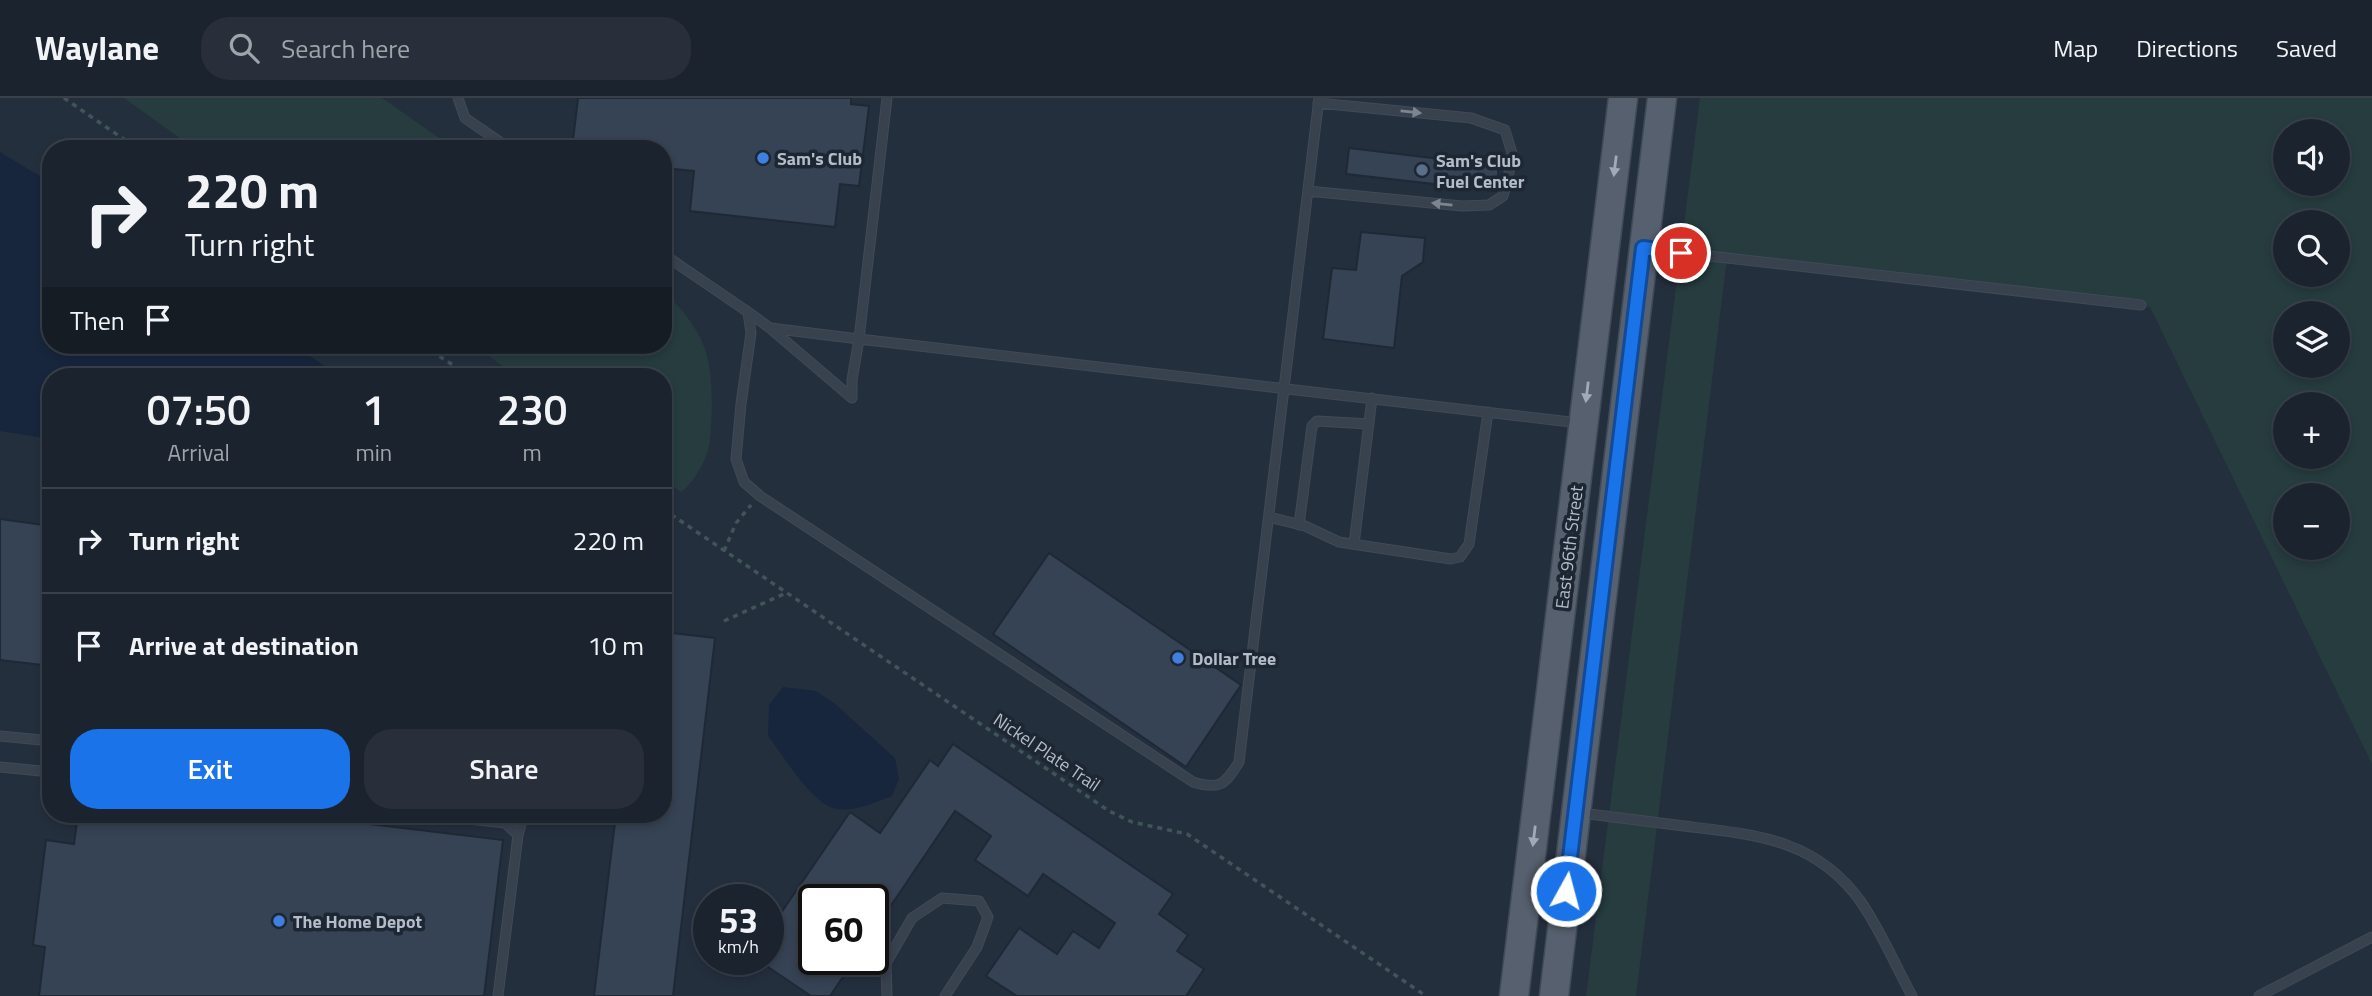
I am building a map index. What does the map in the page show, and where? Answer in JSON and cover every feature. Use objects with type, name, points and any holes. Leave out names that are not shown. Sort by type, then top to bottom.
[{"type":"main road","name":"East 96th Street","points":[[1514,996],[1623,98]]},
{"type":"main road","points":[[1554,996],[1662,98]]},
{"type":"main road","points":[[1564,582],[1569,669],[1556,799],[1560,808],[1576,813]]},
{"type":"lane","points":[[458,98],[465,118],[497,140]]},
{"type":"lane","points":[[672,260],[770,328],[852,398],[887,98]]},
{"type":"lane","points":[[748,313],[751,333],[736,459],[744,482],[760,496],[1193,782],[1212,788],[1229,780],[1239,762],[1284,387],[1319,101],[1471,118],[1505,130],[1512,153],[1503,196],[1489,205],[1462,206],[1308,191]]},
{"type":"lane","points":[[1643,248],[2140,305]]},
{"type":"lane","points":[[770,328],[1584,424]]},
{"type":"lane","points":[[1354,544],[1372,398]]},
{"type":"lane","points":[[1269,517],[1299,525],[1339,542],[1451,559],[1460,557],[1469,544],[1488,412]]},
{"type":"lane","points":[[1299,525],[1312,426],[1317,421],[1369,424]]},
{"type":"lane","points":[[0,736],[42,740]]},
{"type":"lane","points":[[0,767],[42,771]]},
{"type":"lane","points":[[1576,813],[1762,836],[1815,858],[1840,878],[1861,902],[1912,996]]},
{"type":"lane","points":[[506,823],[518,835]]},
{"type":"lane","points":[[498,996],[521,823]]},
{"type":"lane","points":[[887,996],[886,963],[912,918],[942,898],[978,901],[988,917],[977,947],[945,996]]},
{"type":"lane","points":[[2259,996],[2372,937]]},
{"type":"path","points":[[64,98],[125,140]]},
{"type":"path","points":[[436,354],[457,368]]},
{"type":"path","points":[[724,551],[736,523],[760,496]]},
{"type":"path","name":"Nickel Plate Trail","points":[[672,515],[1109,811],[1132,822],[1186,834],[1426,996]]},
{"type":"path","points":[[724,621],[786,593]]},
{"type":"green space","points":[[124,98],[382,98],[442,140],[182,140]]},
{"type":"green space","points":[[1700,98],[2372,98],[2372,764],[2150,307],[1727,258],[1636,996],[1586,996]]},
{"type":"green space","points":[[672,301],[696,330],[707,354],[712,394],[711,423],[709,446],[702,465],[681,492],[672,486],[672,368],[506,368],[486,354],[672,354]]},
{"type":"water","points":[[0,152],[42,178],[42,354],[306,354],[328,368],[42,368],[42,438],[0,431]]},
{"type":"water","points":[[783,687],[816,691],[834,703],[895,758],[899,779],[892,796],[847,810],[833,808],[815,796],[768,736],[769,705]]},
{"type":"building","name":"Sam's Club","points":[[578,98],[851,98],[851,104],[869,106],[859,186],[840,184],[835,227],[690,211],[694,171],[672,169],[672,140],[573,140]]},
{"type":"building","name":"Sam's Club Fuel Center","points":[[1349,148],[1499,166],[1496,191],[1346,174]]},
{"type":"building","points":[[1361,232],[1425,238],[1423,262],[1402,276],[1394,348],[1323,339],[1332,268],[1356,270]]},
{"type":"building","points":[[0,519],[42,525],[42,665],[0,660]]},
{"type":"building","points":[[1049,553],[1241,685],[1186,767],[993,634]]},
{"type":"building","points":[[672,633],[715,638],[673,996],[594,996],[615,823],[672,823]]},
{"type":"building","points":[[953,744],[1173,894],[1159,914],[1188,935],[1177,951],[1204,969],[1186,996],[1017,996],[986,976],[1019,928],[1057,954],[1073,931],[1099,948],[1115,923],[1043,874],[1028,896],[975,860],[991,836],[955,811],[889,908],[889,884],[801,884],[850,812],[880,833],[930,760],[938,766]]},
{"type":"building","name":"The Home Depot","points":[[77,823],[361,823],[503,840],[484,996],[39,996],[45,947],[33,945],[46,840],[74,844]]},
{"type":"building","points":[[798,888],[798,975],[844,975],[830,996],[811,996],[780,975],[784,975],[784,909]]},
{"type":"place","name":"Sam's Club","points":[[763,158]]},
{"type":"place","name":"Sam's Club Fuel Center","points":[[1422,170]]},
{"type":"place","name":"Dollar Tree","points":[[1178,658]]},
{"type":"place","name":"The Home Depot","points":[[279,921]]},
{"type":"route","points":[[1566,891],[1643,248],[1681,253]]}]
